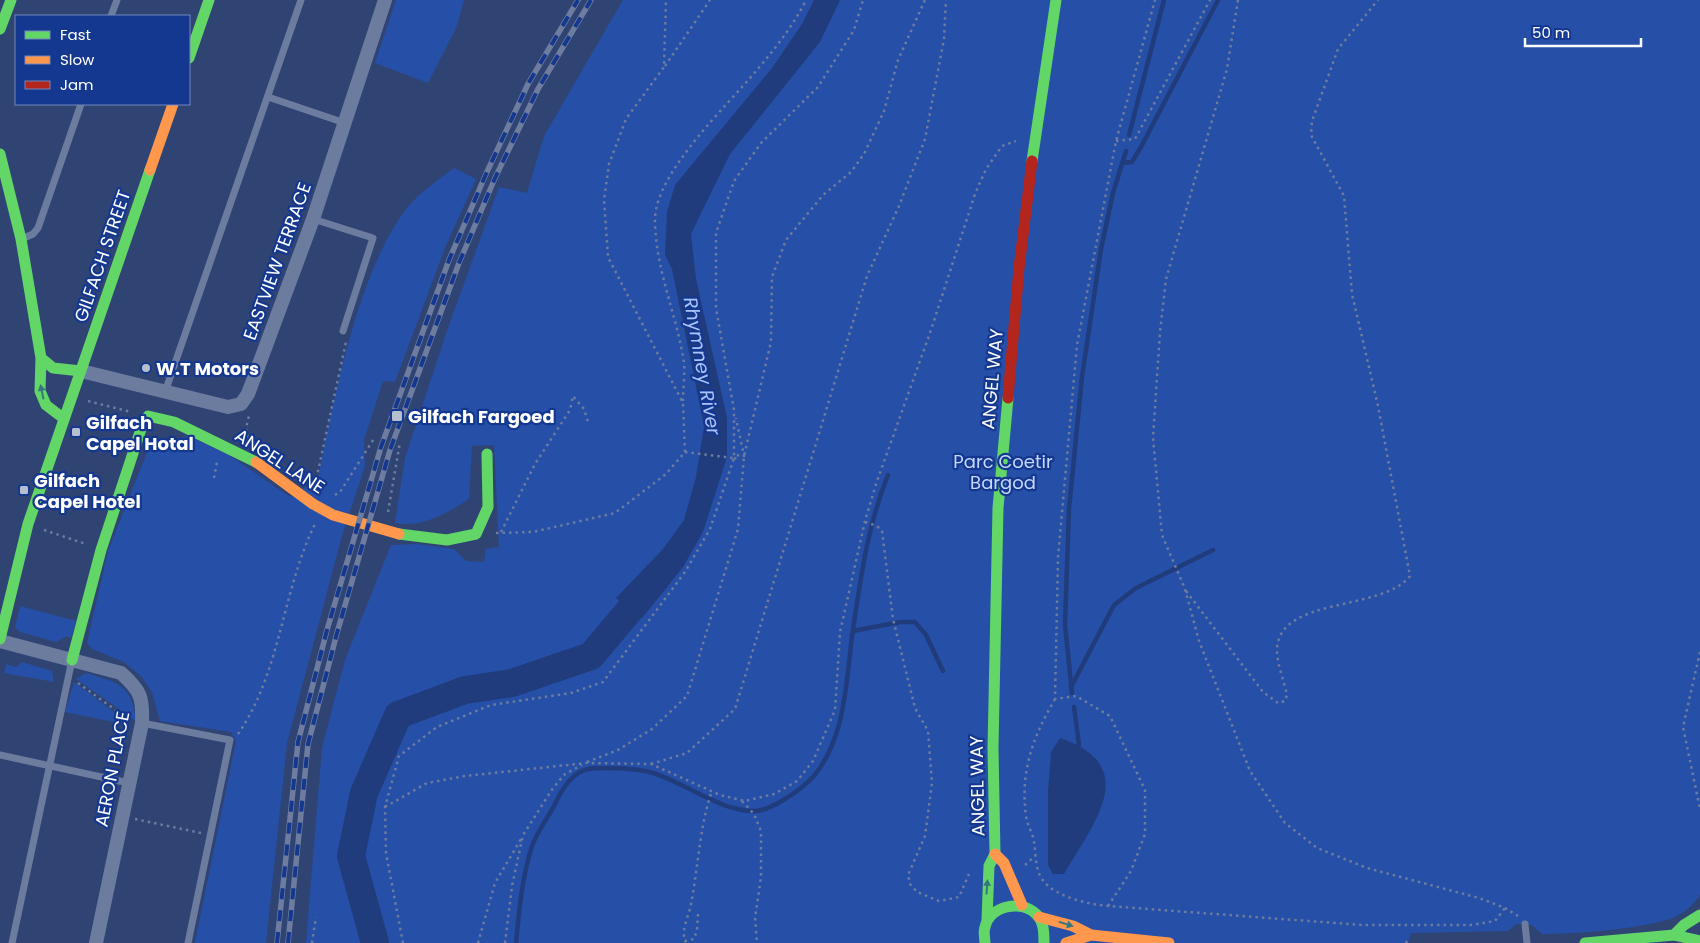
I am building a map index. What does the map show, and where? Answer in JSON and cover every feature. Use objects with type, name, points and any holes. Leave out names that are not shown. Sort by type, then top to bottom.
[{"type":"street","points":[[0,29],[12,0]]},
{"type":"street","points":[[190,55],[209,0]]},
{"type":"street","name":"EASTVIEW TERRACE","points":[[81,371],[228,407],[241,404],[248,394],[313,219],[385,0]]},
{"type":"street","name":"ANGEL WAY","points":[[985,943],[984,930],[987,920],[988,866],[995,854],[993,748],[998,508],[1019,268],[1034,141],[1056,0]]},
{"type":"street","name":"GILFACH STREET","points":[[0,640],[28,524],[63,418],[72,397],[173,105]]},
{"type":"street","points":[[0,154],[21,239],[41,358],[40,391],[46,405],[63,418]]},
{"type":"street","points":[[41,358],[53,368],[81,371]]},
{"type":"street","points":[[72,660],[101,550],[141,428],[148,416]]},
{"type":"street","name":"ANGEL LANE","points":[[148,416],[174,422],[200,432],[253,461],[322,510],[333,515],[406,536],[447,540],[476,534]]},
{"type":"street","points":[[476,534],[488,507],[487,454]]},
{"type":"street","name":"AERON PLACE","points":[[0,640],[122,673],[134,685],[143,702],[141,726],[96,943]]},
{"type":"street","name":"ANGEL WAY","points":[[995,854],[1004,863],[1022,905]]},
{"type":"street","points":[[987,920],[1002,907],[1022,905],[1032,909],[1039,917],[1046,933],[1044,943]]},
{"type":"street","points":[[1674,935],[1684,925],[1700,915]]},
{"type":"street","points":[[1039,917],[1073,926],[1091,935],[1169,943]]},
{"type":"street","points":[[1066,943],[1091,935]]},
{"type":"street","points":[[1585,943],[1674,935],[1700,941]]},
{"type":"lane","points":[[111,15],[116,0]]},
{"type":"lane","points":[[165,393],[301,0]]},
{"type":"lane","points":[[268,97],[345,123]]},
{"type":"lane","points":[[21,239],[33,234],[38,228],[80,105]]},
{"type":"lane","points":[[313,219],[373,238],[343,331]]},
{"type":"lane","points":[[12,943],[72,660]]},
{"type":"lane","points":[[141,726],[230,740],[188,943]]},
{"type":"lane","points":[[0,755],[129,783]]},
{"type":"lane","points":[[1525,924],[1526,943]]},
{"type":"path","points":[[664,67],[666,0]]},
{"type":"path","points":[[683,403],[608,257],[604,200],[609,164],[626,119],[710,0]]},
{"type":"path","points":[[476,534],[533,532],[615,513],[666,474],[685,452],[684,364],[658,256],[655,217],[664,189],[683,157],[703,130],[756,72],[794,23],[806,0]]},
{"type":"path","points":[[744,456],[716,308],[716,233],[734,181],[761,143],[818,87],[854,30],[863,0]]},
{"type":"path","points":[[478,943],[495,884],[553,788],[565,774],[618,750],[652,729],[687,696],[738,528],[744,456],[772,342],[772,278],[786,240],[824,196],[851,172],[864,154],[884,111],[898,60],[925,0]]},
{"type":"path","points":[[385,807],[427,783],[465,776],[586,763],[651,764],[687,753],[735,709],[867,276],[899,206],[925,139],[944,39],[946,0]]},
{"type":"path","points":[[1155,0],[1116,141],[1077,345],[1058,557],[1055,699],[1037,730],[1026,762],[1026,817],[1034,841],[1035,856],[1041,878],[1052,890],[1092,904],[1362,925],[1471,925],[1495,921],[1506,908]]},
{"type":"path","points":[[1116,141],[1135,140],[1210,0]]},
{"type":"path","points":[[1238,0],[1227,69],[1166,279],[1160,332],[1153,438],[1162,534],[1185,589],[1199,641],[1250,772],[1285,823],[1318,848],[1359,865],[1479,898],[1506,908],[1521,918],[1525,924]]},
{"type":"path","points":[[1185,589],[1262,692],[1278,703],[1284,701],[1287,695],[1277,650],[1281,631],[1299,616],[1387,594],[1404,584],[1410,576],[1378,406],[1352,294],[1344,196],[1311,135],[1312,121],[1338,49],[1378,0]]},
{"type":"path","points":[[651,764],[712,791],[745,801],[774,794],[798,780],[813,761],[835,710],[840,632],[865,521],[976,194],[986,169],[1002,146],[1019,139],[1034,141]]},
{"type":"path","points":[[316,478],[346,339],[343,331]]},
{"type":"path","points":[[501,532],[535,464],[570,410],[573,396],[584,409],[588,422]]},
{"type":"path","points":[[72,397],[148,416]]},
{"type":"path","points":[[403,943],[386,853],[385,807],[399,756],[437,727],[491,705],[571,693],[603,682],[685,572],[710,529],[734,458],[734,410]]},
{"type":"path","points":[[245,724],[254,707],[275,649],[291,588],[322,510],[331,498],[340,492],[375,438]]},
{"type":"path","points":[[383,530],[400,442]]},
{"type":"path","points":[[685,452],[738,459],[738,455],[744,456]]},
{"type":"path","points":[[865,521],[878,526],[882,531],[895,628],[915,708],[928,731],[932,784],[924,836],[908,875],[910,884],[917,892],[939,901],[959,898],[969,874],[974,875]]},
{"type":"path","points":[[28,524],[101,550]]},
{"type":"path","points":[[1700,652],[1684,728],[1700,809]]},
{"type":"path","points":[[68,677],[141,726]]},
{"type":"path","points":[[1055,699],[1076,696],[1110,716],[1145,790],[1145,834],[1131,871],[1108,906]]},
{"type":"path","points":[[694,939],[684,941],[683,935],[691,904],[707,804],[712,791]]},
{"type":"path","points":[[741,800],[754,814],[760,831],[761,877],[755,918],[757,943]]},
{"type":"path","points":[[140,820],[210,834]]},
{"type":"path","points":[[505,943],[512,886],[523,835]]},
{"type":"path","points":[[695,943],[698,914]]},
{"type":"path","points":[[312,943],[316,917]]},
{"type":"green space","points":[[396,0],[464,0],[457,26],[428,83],[375,63]]},
{"type":"green space","name":"Parc Coetir Bargod","points":[[623,0],[1700,0],[1700,895],[1694,903],[1683,913],[1670,919],[1624,928],[1542,934],[1532,925],[1516,924],[1508,931],[1411,933],[1408,943],[306,943],[322,748],[345,660],[391,545],[417,544],[454,549],[466,561],[484,562],[486,549],[499,547],[494,445],[472,446],[469,499],[443,514],[425,521],[405,524],[395,523],[405,458],[449,325],[499,187],[527,193],[544,136]]},
{"type":"green space","points":[[454,168],[476,179],[445,248],[395,382],[383,381],[364,440],[365,466],[343,532],[287,743],[266,943],[195,943],[236,741],[231,732],[160,721],[152,692],[142,677],[124,662],[92,649],[87,643],[108,551],[146,455],[153,444],[189,436],[229,455],[290,497],[318,479],[341,370],[352,329],[365,289],[380,253],[398,221],[418,196]]},
{"type":"green space","points":[[20,606],[76,621],[71,638],[67,636],[56,642],[20,632],[15,628]]},
{"type":"green space","points":[[7,662],[8,665],[16,667],[22,662],[52,671],[54,682],[4,673]]},
{"type":"green space","points":[[86,673],[115,683],[127,692],[131,699],[136,721],[76,679]]},
{"type":"green space","points":[[74,682],[128,722],[128,725],[65,712]]},
{"type":"water","points":[[814,0],[840,0],[820,42],[730,154],[691,234],[696,279],[727,418],[727,457],[703,532],[683,567],[642,618],[616,598],[663,549],[684,520],[696,477],[704,426],[672,269],[665,255],[667,212],[675,185],[772,68],[802,24]]},
{"type":"water","points":[[1060,738],[1085,750],[1100,764],[1105,780],[1104,798],[1087,836],[1064,874],[1053,874],[1048,865],[1048,791],[1051,752]]},
{"type":"waterway","points":[[1129,135],[1164,0]]},
{"type":"waterway","points":[[1122,163],[1132,162],[1141,147],[1218,0]]},
{"type":"waterway","points":[[1072,693],[1065,625],[1069,509],[1082,377],[1101,249],[1113,193],[1126,151]]},
{"type":"waterway","points":[[516,943],[523,882],[532,846],[565,786],[582,771],[606,768],[653,773],[716,802],[742,810],[755,811],[762,810],[786,799],[813,777],[833,744],[839,726],[866,550],[875,512],[888,475]]},
{"type":"waterway","points":[[1071,687],[1114,605],[1136,588],[1213,550]]},
{"type":"waterway","name":"Rhymney River","points":[[375,943],[351,856],[364,793],[398,715],[465,690],[512,683],[591,656],[655,580]]},
{"type":"waterway","points":[[853,631],[900,622],[915,622],[926,635],[943,671]]},
{"type":"waterway","points":[[1074,707],[1079,745]]},
{"type":"railway","points":[[277,943],[298,742],[327,630],[381,447],[449,260],[486,174],[528,84],[578,0]]},
{"type":"railway","points":[[288,943],[308,744],[337,633],[390,450],[459,263],[495,178],[538,89],[591,0]]},
{"type":"traffic: fast","points":[[0,29],[11,0]]},
{"type":"traffic: fast","points":[[190,55],[209,0]]},
{"type":"traffic: fast","points":[[1032,161],[1056,0]]},
{"type":"traffic: fast","points":[[0,154],[21,239],[41,358],[40,391],[46,405],[63,418]]},
{"type":"traffic: fast","points":[[0,639],[28,524],[150,170]]},
{"type":"traffic: fast","points":[[41,358],[53,368],[81,371]]},
{"type":"traffic: fast","points":[[987,920],[989,866],[995,854],[993,748],[998,508],[1008,398]]},
{"type":"traffic: fast","points":[[72,660],[101,550],[141,429],[148,416],[174,422],[256,462]]},
{"type":"traffic: fast","points":[[399,534],[447,540],[476,534],[488,507],[487,454]]},
{"type":"traffic: fast","points":[[985,943],[984,931],[988,920],[999,910],[1015,906],[1030,909],[1039,917],[1043,927],[1044,943]]},
{"type":"traffic: fast","points":[[1674,935],[1684,925],[1700,915]]},
{"type":"traffic: fast","points":[[1585,943],[1674,935],[1700,941]]},
{"type":"traffic: slow","points":[[150,170],[173,105]]},
{"type":"traffic: slow","points":[[256,462],[313,504],[333,515],[399,534]]},
{"type":"traffic: slow","points":[[995,854],[1004,863],[1022,905]]},
{"type":"traffic: slow","points":[[1039,917],[1073,926],[1091,935],[1169,943]]},
{"type":"traffic: slow","points":[[1066,943],[1091,935]]},
{"type":"traffic: jam","points":[[1008,398],[1019,268],[1032,161]]},
{"type":"place","name":"W.T Motors","points":[[146,368]]},
{"type":"place","name":"Gilfach Fargoed","points":[[397,416]]},
{"type":"place","name":"Gilfach Capel Hotal","points":[[76,432]]},
{"type":"place","name":"Gilfach Capel Hotel","points":[[24,490]]}]
